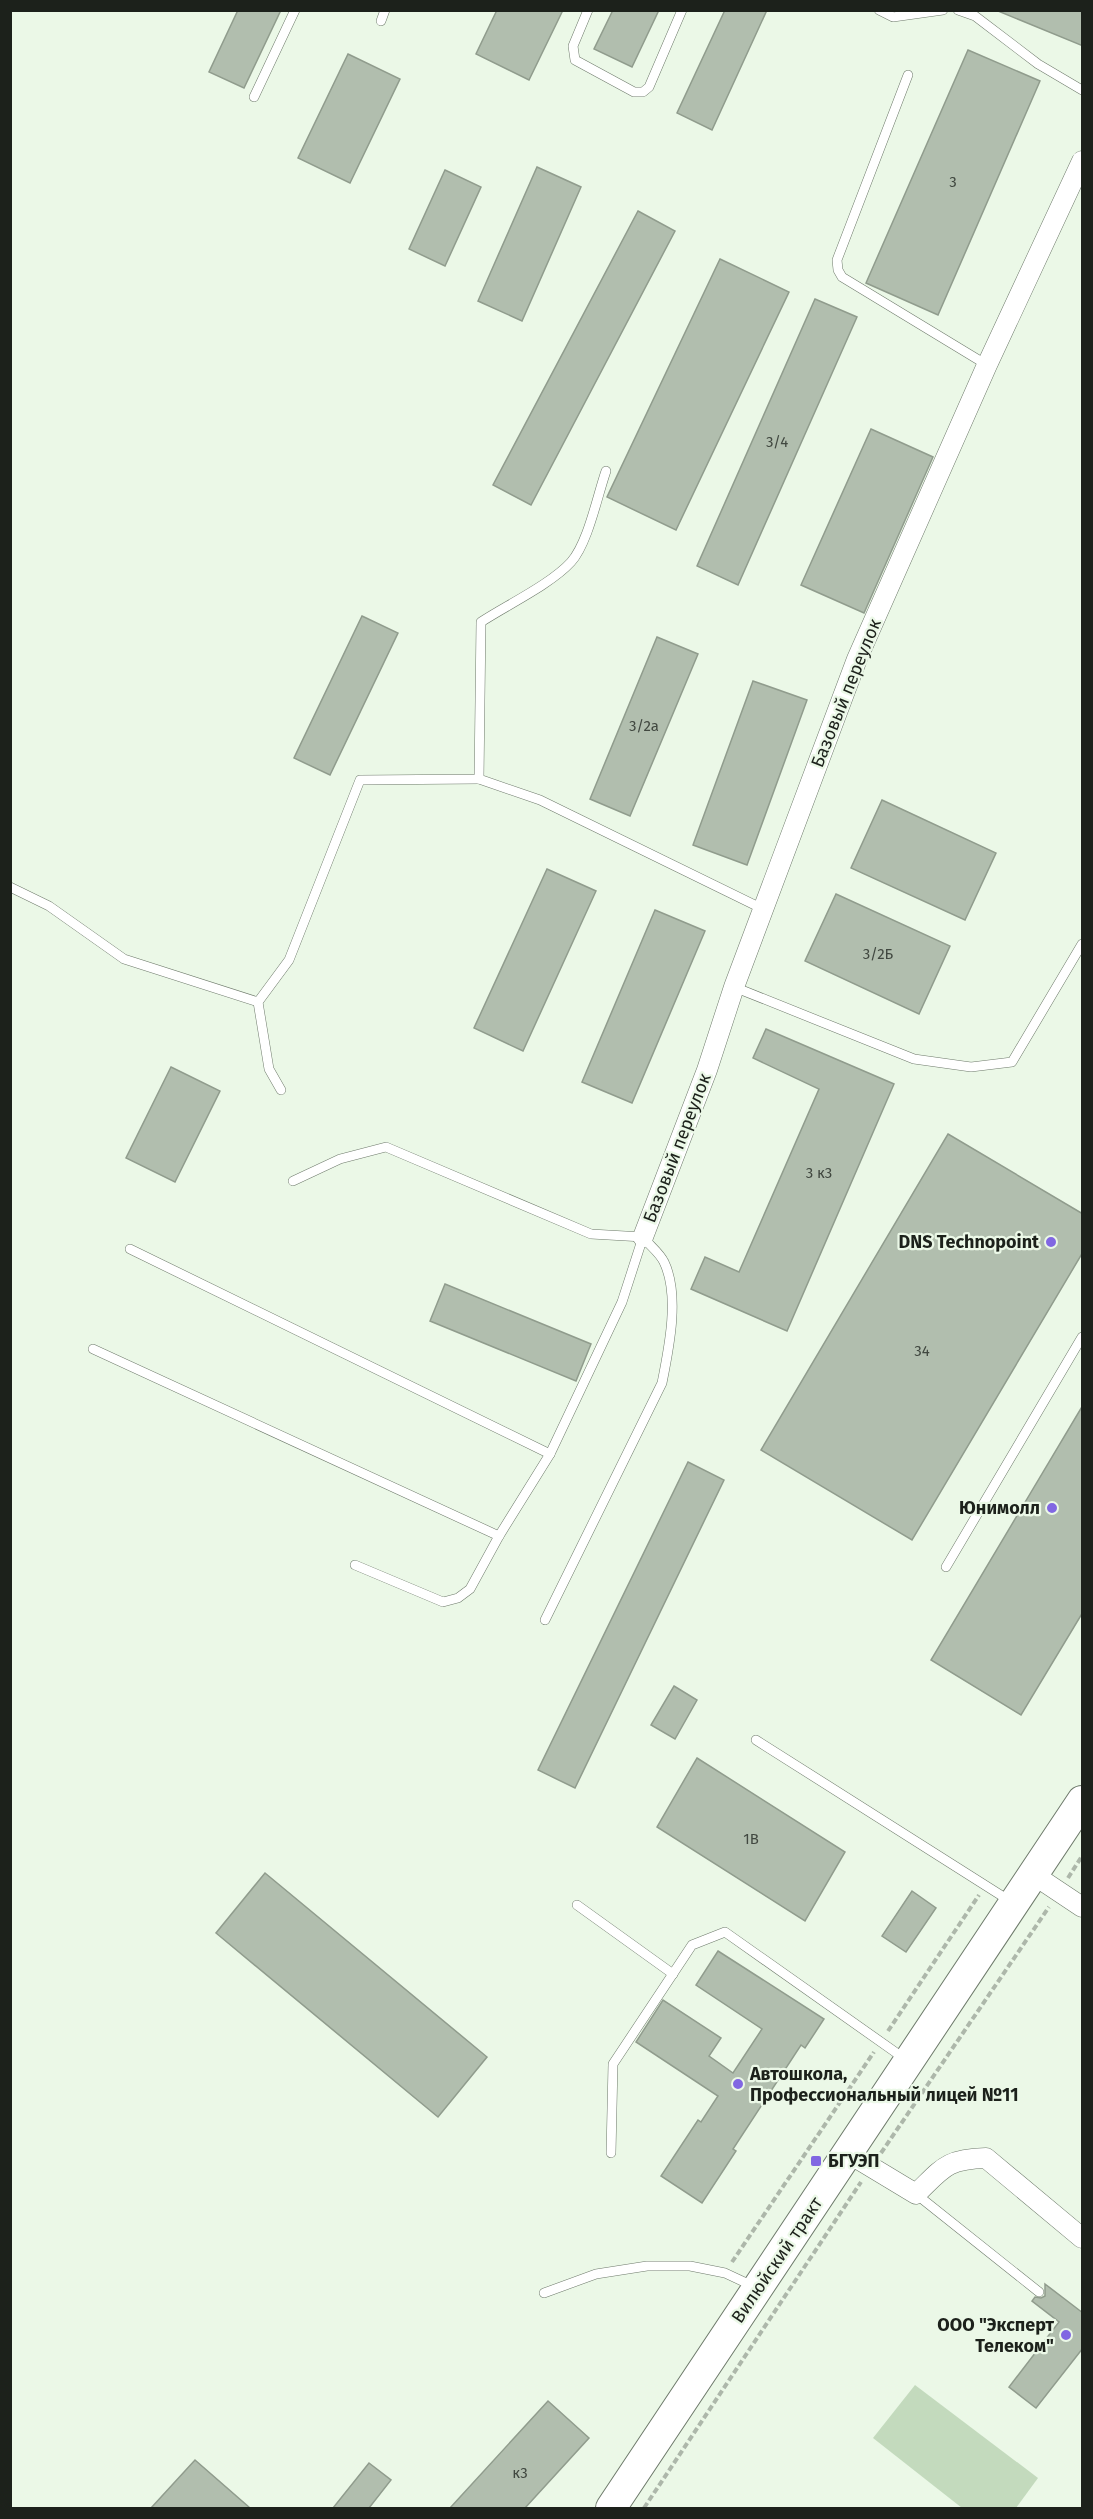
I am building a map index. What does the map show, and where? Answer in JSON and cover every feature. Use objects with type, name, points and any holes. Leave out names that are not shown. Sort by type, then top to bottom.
[{"type":"main road","name":"Вилюйский тракт","points":[[611,2508],[1083,1802]]},
{"type":"street","name":"Базовый переулок","points":[[643,1237],[707,1070],[734,987],[857,659],[987,365],[1083,161]]},
{"type":"street","points":[[1034,1875],[1083,1907]]},
{"type":"street","points":[[848,2153],[916,2194],[945,2165],[963,2159],[986,2158],[1083,2238]]},
{"type":"lane","points":[[254,97],[295,10]]},
{"type":"lane","points":[[381,21],[385,10]]},
{"type":"lane","points":[[588,10],[573,46],[575,60],[634,92],[643,92],[649,87],[681,10]]},
{"type":"lane","points":[[879,10],[893,17],[943,10]]},
{"type":"lane","points":[[958,10],[975,16],[1038,64],[1083,90]]},
{"type":"lane","points":[[908,75],[837,260],[838,270],[842,277],[987,365]]},
{"type":"lane","points":[[480,779],[481,622],[551,579],[572,561],[583,539],[606,471]]},
{"type":"lane","points":[[281,1090],[269,1069],[258,1002],[289,960],[360,780],[480,779],[540,800],[764,909]]},
{"type":"lane","points":[[10,886],[49,906],[124,959],[258,1002]]},
{"type":"lane","points":[[734,987],[914,1059],[971,1067],[1012,1062],[1083,944]]},
{"type":"lane","points":[[293,1181],[340,1159],[386,1147],[591,1234],[643,1237],[664,1262],[672,1294],[670,1341],[662,1383],[545,1620]]},
{"type":"lane","points":[[355,1565],[443,1602],[458,1598],[470,1589],[499,1536],[550,1454],[622,1302],[643,1237]]},
{"type":"lane","points":[[130,1249],[550,1454]]},
{"type":"lane","points":[[946,1567],[1083,1337]]},
{"type":"lane","points":[[93,1349],[499,1536]]},
{"type":"lane","points":[[756,1740],[1015,1904]]},
{"type":"lane","points":[[577,1905],[673,1974]]},
{"type":"lane","points":[[611,2152],[613,2064],[692,1946],[725,1932],[909,2062]]},
{"type":"lane","points":[[916,2194],[1039,2292]]},
{"type":"lane","points":[[544,2294],[596,2274],[647,2266],[690,2266],[725,2273],[758,2289]]},
{"type":"path","points":[[725,2273],[985,1885]]},
{"type":"green space","points":[[915,2385],[1038,2478],[1016,2508],[962,2508],[873,2438]]},
{"type":"building","points":[[238,10],[281,10],[244,88],[209,72]]},
{"type":"building","points":[[497,10],[563,10],[529,80],[476,54]]},
{"type":"building","points":[[613,10],[659,10],[632,67],[594,49]]},
{"type":"building","points":[[725,10],[767,10],[712,130],[677,113]]},
{"type":"building","points":[[1083,10],[1083,46],[998,11]]},
{"type":"building","points":[[968,50],[1040,81],[938,315],[866,283]]},
{"type":"building","points":[[348,54],[400,79],[350,183],[298,158]]},
{"type":"building","points":[[537,167],[581,187],[522,321],[478,301]]},
{"type":"building","points":[[445,170],[481,187],[445,266],[409,249]]},
{"type":"building","points":[[638,211],[675,231],[531,505],[493,485]]},
{"type":"building","points":[[720,259],[789,292],[676,530],[607,497]]},
{"type":"building","points":[[815,299],[857,317],[738,585],[697,566]]},
{"type":"building","points":[[871,429],[933,457],[864,613],[801,585]]},
{"type":"building","points":[[362,616],[398,633],[330,775],[294,758]]},
{"type":"building","points":[[657,637],[698,654],[630,816],[590,799]]},
{"type":"building","points":[[753,681],[807,700],[747,865],[693,845]]},
{"type":"building","points":[[882,800],[996,853],[965,920],[851,868]]},
{"type":"building","points":[[547,869],[596,891],[523,1051],[474,1028]]},
{"type":"building","points":[[836,894],[950,946],[919,1014],[805,961]]},
{"type":"building","points":[[655,910],[705,931],[632,1103],[582,1082]]},
{"type":"building","points":[[766,1029],[894,1084],[787,1331],[691,1289],[705,1257],[739,1272],[819,1089],[753,1058]]},
{"type":"building","points":[[171,1067],[220,1091],[175,1182],[126,1158]]},
{"type":"building","points":[[948,1134],[1083,1214],[1083,1252],[912,1540],[761,1450]]},
{"type":"building","points":[[445,1284],[591,1344],[576,1381],[430,1321]]},
{"type":"building","name":"Юнимолл","points":[[1083,1405],[1083,1612],[1021,1715],[931,1660]]},
{"type":"building","points":[[688,1462],[724,1480],[575,1788],[538,1770]]},
{"type":"building","points":[[674,1686],[697,1700],[675,1739],[651,1725]]},
{"type":"building","points":[[697,1758],[845,1852],[805,1921],[657,1827]]},
{"type":"building","points":[[265,1873],[487,2057],[438,2117],[216,1933]]},
{"type":"building","points":[[912,1891],[936,1908],[906,1952],[882,1936]]},
{"type":"building","name":"Автошкола, Профессиональный лицей №11","points":[[718,1951],[824,2019],[805,2048],[801,2045],[733,2149],[736,2151],[702,2203],[661,2176],[698,2120],[701,2122],[718,2096],[636,2042],[663,2000],[721,2038],[709,2056],[733,2073],[762,2029],[696,1985]]},
{"type":"building","name":"ООО \"Эксперт Телеком\"","points":[[1045,2284],[1083,2313],[1083,2348],[1036,2408],[1009,2387],[1059,2322],[1032,2301],[1035,2297],[1045,2296]]},
{"type":"building","points":[[548,2401],[589,2438],[525,2508],[450,2508]]},
{"type":"building","points":[[195,2460],[250,2508],[151,2508]]},
{"type":"building","points":[[369,2463],[391,2480],[369,2508],[333,2508]]},
{"type":"place","name":"DNS Technopoint","points":[[1051,1242]]},
{"type":"place","name":"Юнимолл","points":[[1052,1508]]},
{"type":"place","name":"Автошкола, Профессиональный лицей №11","points":[[738,2084]]},
{"type":"place","name":"БГУЭП","points":[[816,2161]]},
{"type":"place","name":"ООО \"Эксперт Телеком\"","points":[[1066,2335]]}]
